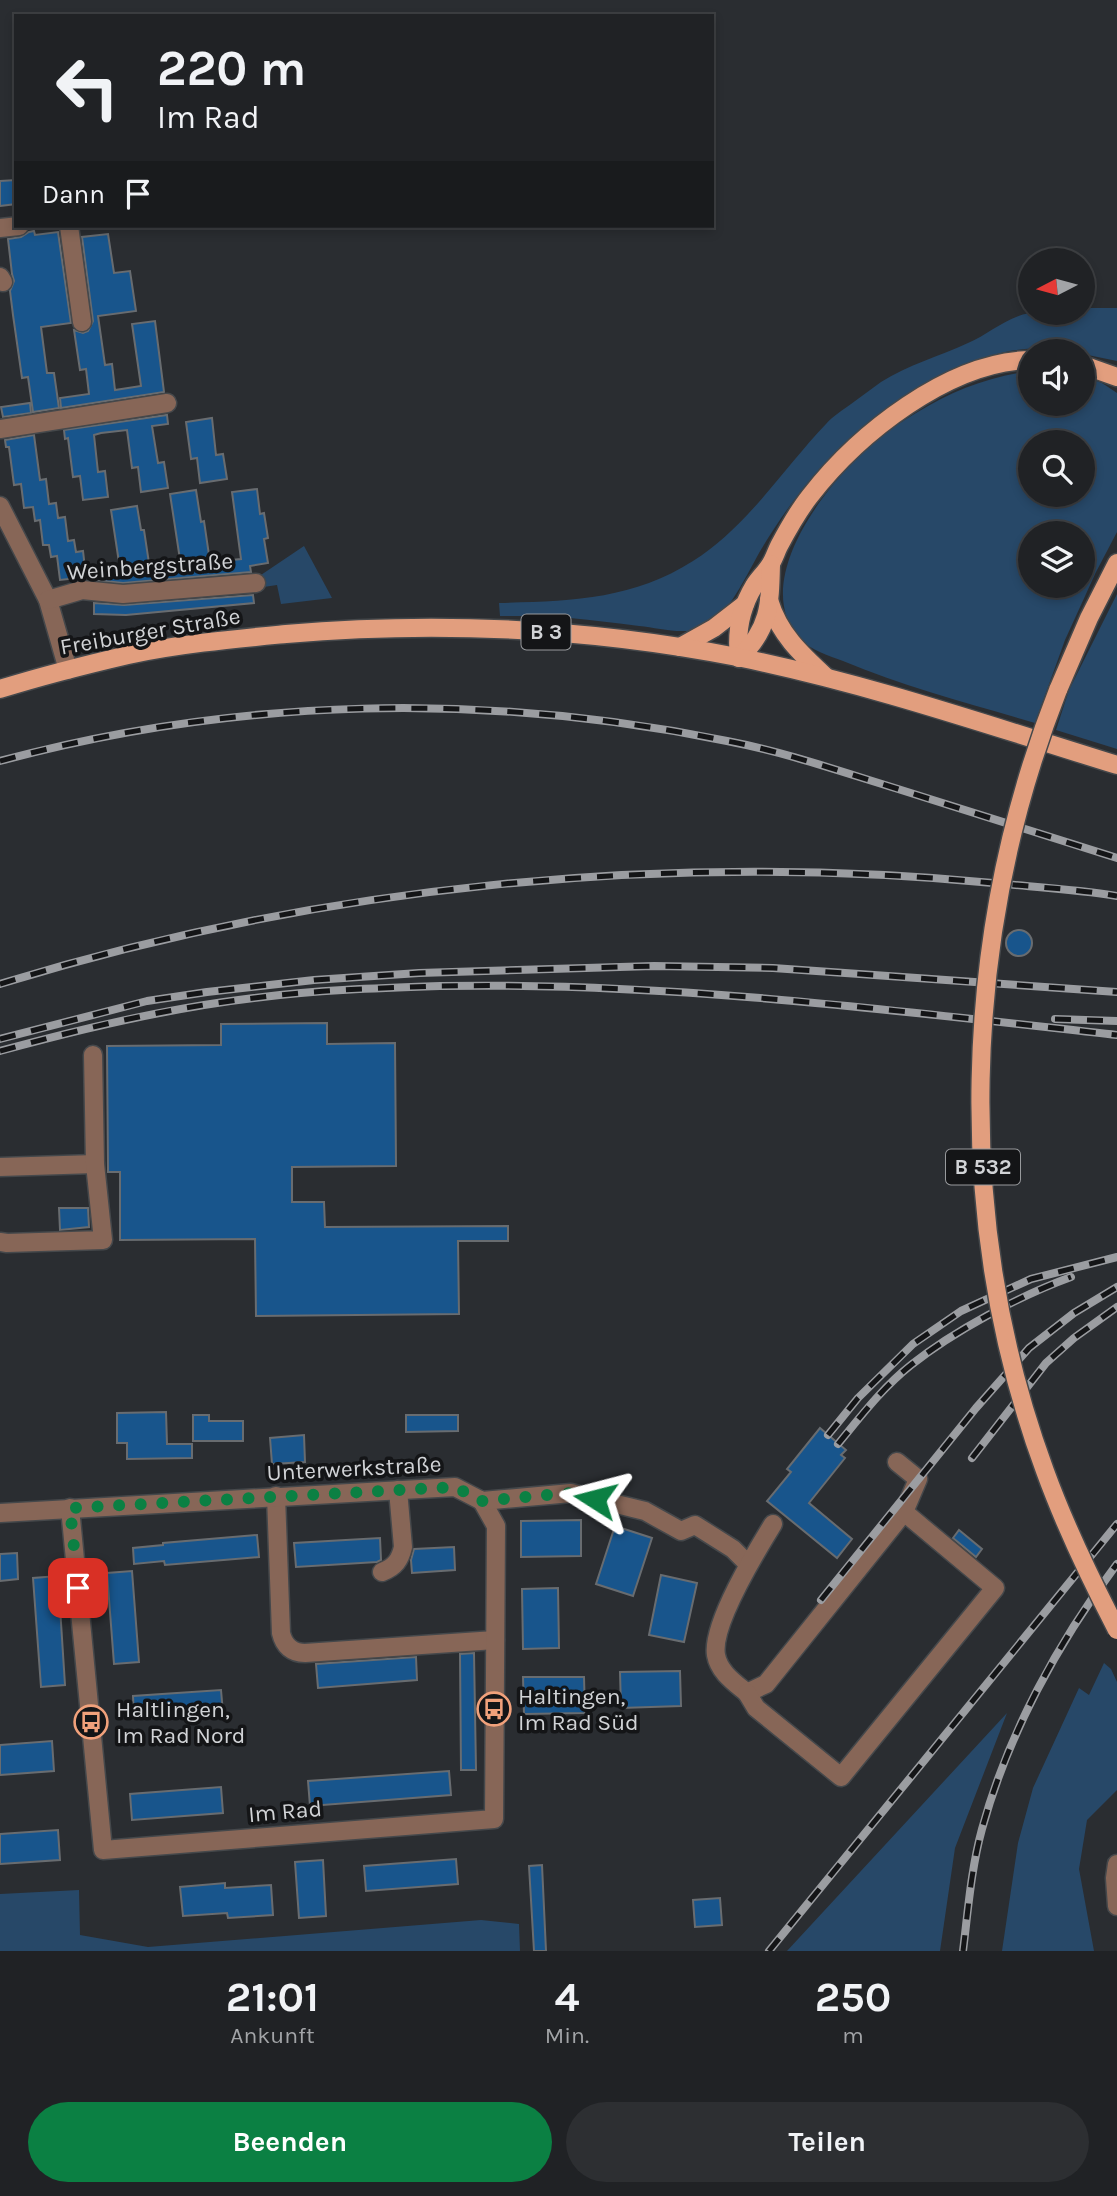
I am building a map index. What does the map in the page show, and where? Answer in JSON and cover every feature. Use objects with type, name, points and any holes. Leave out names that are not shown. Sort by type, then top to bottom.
[{"type":"main road","points":[[739,658],[737,635],[745,604],[754,585],[771,564],[794,519],[837,464],[880,425],[914,401],[961,377],[989,366],[1018,360]]},
{"type":"main road","points":[[1095,369],[1117,377]]},
{"type":"main road","name":"B 532","points":[[1117,563],[1089,618],[1047,717],[1019,809],[992,936],[982,1047],[981,1104],[988,1228],[1002,1314],[1031,1427],[1074,1541],[1117,1630]]},
{"type":"main road","points":[[739,658],[759,636],[769,600],[771,564]]},
{"type":"main road","points":[[769,600],[783,634],[827,678]]},
{"type":"main road","points":[[680,647],[714,628],[745,604]]},
{"type":"main road","name":"Freiburger Straße","points":[[0,689],[127,656],[246,638],[312,632],[410,628],[500,629],[591,635],[680,647]]},
{"type":"main road","name":"B 3","points":[[680,647],[739,658],[880,692],[1117,765]]},
{"type":"street","points":[[69,228],[82,322]]},
{"type":"street","points":[[0,429],[167,403]]},
{"type":"street","name":"Weinbergstraße","points":[[0,506],[48,600],[68,670]]},
{"type":"street","name":"Weinbergstraße","points":[[48,600],[82,590],[123,594],[256,583]]},
{"type":"street","points":[[0,1242],[103,1240],[95,1164],[93,1055]]},
{"type":"street","points":[[0,1167],[95,1164]]},
{"type":"street","points":[[747,1693],[766,1684],[904,1512],[918,1479],[897,1462]]},
{"type":"street","name":"Unterwerkstraße","points":[[0,1513],[455,1487],[482,1501],[570,1493],[645,1511],[681,1531],[695,1525],[733,1549],[748,1564]]},
{"type":"street","points":[[382,1572],[397,1563],[403,1547],[398,1490]]},
{"type":"street","points":[[276,1496],[281,1633],[286,1646],[292,1650],[305,1653],[495,1640]]},
{"type":"street","name":"Im Rad","points":[[70,1508],[103,1850],[494,1819],[496,1526],[482,1501]]},
{"type":"street","points":[[773,1524],[748,1564],[722,1623],[715,1653],[722,1671],[747,1693],[755,1708],[841,1777],[995,1587],[904,1512]]},
{"type":"street","points":[[1117,1864],[1117,1906]]},
{"type":"shaded area","points":[[1096,308],[1117,308],[1117,361],[1095,356],[1095,339],[1018,339],[1018,350],[979,359],[953,370],[895,403],[868,422],[821,468],[780,520],[729,605],[702,628],[679,631],[570,618],[500,616],[499,603],[576,599],[624,591],[670,574],[693,561],[731,532],[838,413],[891,376],[968,343],[1018,316],[1018,326],[1096,326]]},
{"type":"shaded area","points":[[1018,373],[1018,416],[1095,416],[1095,380],[1117,393],[1117,532],[1095,574],[1095,521],[1018,521],[1018,598],[1084,598],[1065,640],[1035,723],[914,687],[826,655],[800,639],[786,615],[783,588],[789,559],[802,530],[841,476],[898,424],[944,398],[985,381]]},
{"type":"shaded area","points":[[304,546],[332,598],[281,604],[277,585],[257,588],[255,579]]},
{"type":"shaded area","points":[[1117,594],[1117,749],[1056,730],[1069,690]]},
{"type":"shaded area","points":[[1104,1663],[1111,1669],[1117,1682],[1117,1790],[1087,1820],[1079,1869],[1094,1951],[1002,1951],[1018,1843],[1033,1788],[1079,1688],[1089,1695]]},
{"type":"shaded area","points":[[1007,1713],[955,1848],[940,1951],[787,1951]]},
{"type":"shaded area","points":[[79,1890],[80,1935],[148,1947],[481,1920],[519,1924],[520,1951],[0,1951],[0,1894]]},
{"type":"building","points":[[14,180],[14,204],[0,206],[0,181]]},
{"type":"building","points":[[34,231],[35,235],[58,232],[71,323],[41,327],[47,373],[54,373],[59,408],[33,412],[28,377],[22,378],[10,291],[14,281],[8,239]]},
{"type":"building","points":[[108,234],[114,273],[130,271],[136,311],[98,316],[105,365],[112,364],[115,390],[141,386],[132,324],[155,321],[164,392],[61,408],[60,398],[89,394],[86,369],[80,370],[74,330],[83,333],[88,331],[93,321],[82,237]]},
{"type":"building","points":[[30,403],[31,413],[3,417],[1,407]]},
{"type":"building","points":[[167,415],[168,424],[152,426],[158,463],[164,462],[168,488],[141,492],[138,467],[132,468],[127,430],[101,433],[94,435],[98,472],[105,471],[108,497],[83,500],[80,476],[73,477],[68,438],[65,439],[64,430]]},
{"type":"building","points":[[212,418],[216,455],[223,454],[227,479],[200,483],[197,458],[191,459],[186,422]]},
{"type":"building","points":[[34,435],[40,480],[46,479],[49,504],[56,503],[58,518],[65,517],[68,541],[74,540],[76,552],[83,551],[86,577],[60,580],[57,556],[51,557],[49,545],[43,545],[40,520],[35,521],[33,507],[24,508],[21,484],[14,485],[9,447],[6,447],[5,440]]},
{"type":"building","points":[[257,489],[260,514],[264,513],[268,538],[264,539],[268,563],[250,566],[251,572],[123,583],[95,580],[95,573],[120,569],[111,510],[137,506],[150,570],[181,566],[170,494],[196,490],[210,562],[241,559],[232,492]]},
{"type":"building","points":[[253,595],[254,603],[126,615],[94,614],[94,603],[124,605]]},
{"type":"building","points":[[1019,930],[1028,934],[1032,943],[1028,952],[1019,956],[1010,952],[1006,943],[1010,934]]},
{"type":"building","points":[[327,1023],[327,1044],[395,1043],[396,1166],[292,1167],[292,1202],[324,1202],[325,1227],[508,1226],[508,1241],[458,1241],[459,1314],[256,1316],[255,1239],[120,1240],[120,1172],[108,1172],[107,1046],[221,1045],[221,1024]]},
{"type":"building","points":[[59,1208],[88,1208],[89,1227],[60,1230]]},
{"type":"building","points":[[166,1412],[167,1444],[192,1444],[192,1458],[127,1459],[127,1443],[117,1443],[117,1413]]},
{"type":"building","points":[[193,1415],[209,1415],[209,1421],[243,1421],[243,1441],[193,1441]]},
{"type":"building","points":[[406,1415],[458,1415],[458,1431],[406,1432]]},
{"type":"building","points":[[820,1428],[846,1450],[841,1455],[845,1458],[809,1503],[852,1539],[837,1558],[767,1501],[791,1472],[787,1469]]},
{"type":"building","points":[[304,1435],[305,1462],[272,1464],[270,1438]]},
{"type":"building","points":[[581,1520],[581,1556],[521,1557],[521,1521]]},
{"type":"building","points":[[615,1526],[652,1538],[633,1596],[596,1584]]},
{"type":"building","points":[[959,1530],[982,1549],[976,1557],[953,1538]]},
{"type":"building","points":[[257,1535],[259,1557],[165,1565],[164,1561],[134,1564],[133,1548]]},
{"type":"building","points":[[380,1538],[381,1560],[377,1562],[296,1567],[294,1543]]},
{"type":"building","points":[[454,1547],[455,1570],[412,1573],[414,1549]]},
{"type":"building","points":[[17,1553],[18,1579],[0,1581],[0,1554]]},
{"type":"building","points":[[132,1571],[139,1662],[114,1664],[107,1573]]},
{"type":"building","points":[[661,1575],[697,1583],[684,1642],[649,1635]]},
{"type":"building","points":[[58,1576],[65,1685],[41,1687],[33,1578]]},
{"type":"building","points":[[558,1588],[559,1648],[523,1649],[522,1589]]},
{"type":"building","points":[[474,1653],[476,1770],[461,1770],[460,1654]]},
{"type":"building","points":[[416,1657],[417,1680],[318,1688],[316,1664]]},
{"type":"building","points":[[680,1671],[681,1706],[621,1708],[620,1672]]},
{"type":"building","points":[[523,1677],[584,1677],[585,1713],[524,1714]]},
{"type":"building","points":[[221,1690],[223,1713],[134,1719],[133,1696]]},
{"type":"building","points":[[52,1741],[54,1771],[0,1775],[0,1745]]},
{"type":"building","points":[[449,1771],[451,1795],[310,1806],[308,1781]]},
{"type":"building","points":[[221,1787],[223,1813],[132,1820],[130,1794]]},
{"type":"building","points":[[58,1830],[60,1860],[0,1864],[0,1834]]},
{"type":"building","points":[[456,1859],[458,1884],[366,1891],[364,1866]]},
{"type":"building","points":[[323,1860],[326,1916],[299,1918],[295,1862]]},
{"type":"building","points":[[542,1865],[546,1951],[534,1951],[529,1866]]},
{"type":"building","points":[[225,1883],[225,1888],[271,1885],[273,1915],[228,1918],[227,1913],[183,1916],[180,1887]]},
{"type":"building","points":[[720,1898],[722,1925],[695,1927],[693,1900]]},
{"type":"railway","points":[[0,761],[89,740],[180,724],[271,714],[362,709],[454,709],[545,714],[637,725],[770,751],[1117,858]]},
{"type":"railway","points":[[0,984],[120,950],[243,923],[367,901],[492,885],[617,875],[743,872],[868,874],[1055,888],[1117,896]]},
{"type":"railway","points":[[0,1039],[147,1001],[314,980],[419,973],[654,966],[773,968],[1117,992]]},
{"type":"railway","points":[[0,1051],[126,1020],[222,1002],[324,991],[441,986],[610,988],[695,993],[864,1007],[1117,1035]]},
{"type":"railway","points":[[1055,1019],[1117,1021]]},
{"type":"railway","points":[[828,1435],[858,1398],[913,1344],[961,1311],[1031,1279],[1117,1257]]},
{"type":"railway","points":[[838,1444],[891,1383],[928,1352],[988,1315],[1071,1277]]},
{"type":"railway","points":[[821,1600],[976,1408],[1029,1348],[1074,1313],[1117,1287]]},
{"type":"railway","points":[[972,1458],[1046,1363],[1074,1338],[1117,1307]]},
{"type":"railway","points":[[769,1951],[1117,1524]]},
{"type":"railway","points":[[963,1951],[978,1844],[1006,1758],[1055,1657],[1117,1564]]},
{"type":"place","name":"Haltingen, Im Rad Süd","points":[[494,1709]]},
{"type":"place","name":"Haltlingen, Im Rad Nord","points":[[91,1722]]},
{"type":"route","points":[[78,1588],[70,1508],[455,1487],[482,1501],[570,1493],[595,1499]]}]
